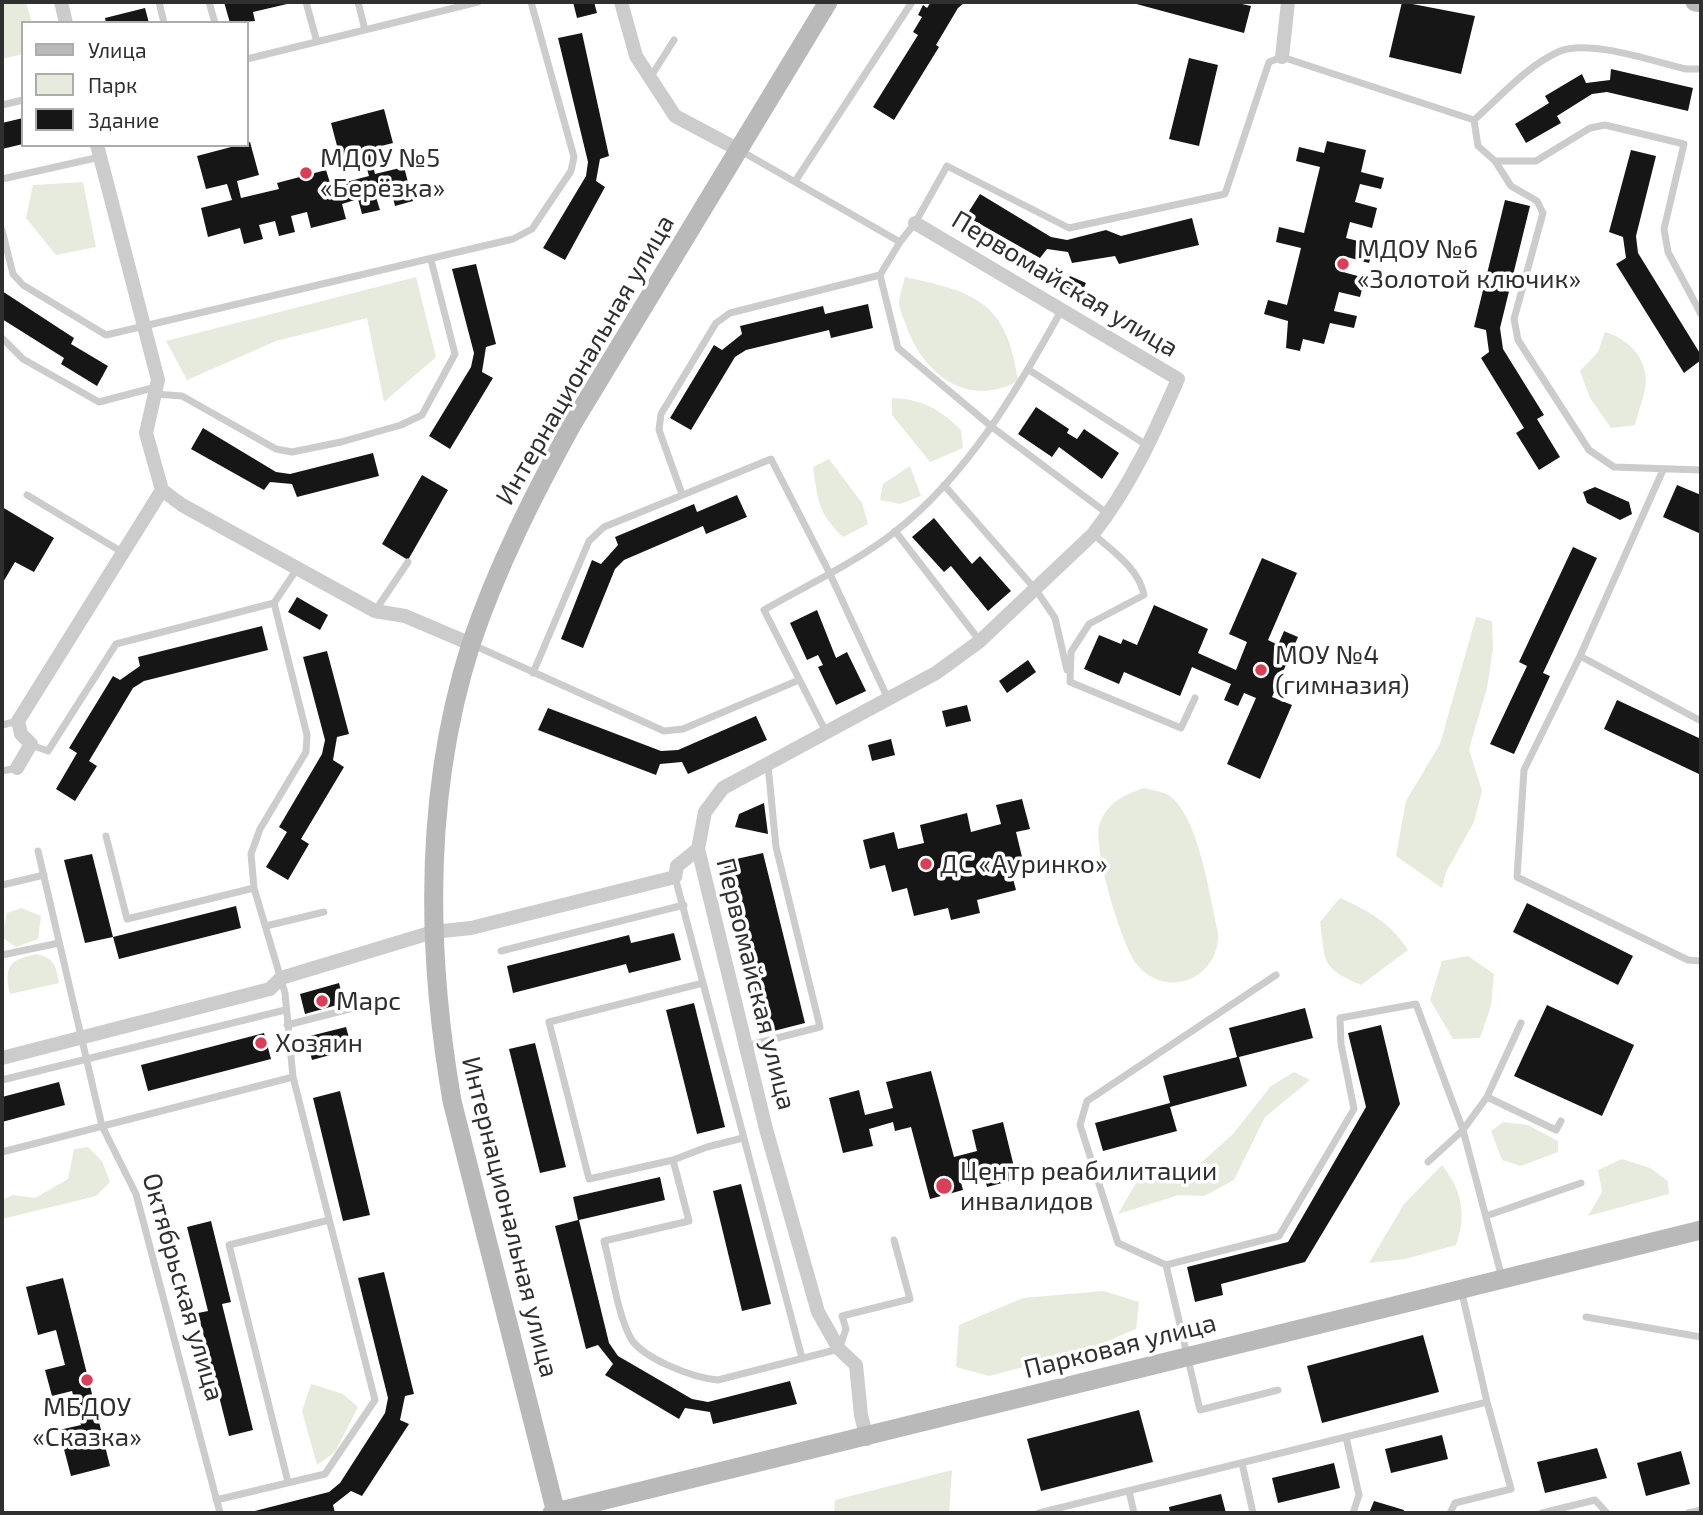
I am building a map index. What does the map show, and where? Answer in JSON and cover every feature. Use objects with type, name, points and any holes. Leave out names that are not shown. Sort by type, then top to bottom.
[{"type":"main road","name":"Интернациональная улица","points":[[555,1513],[452,1101],[442,1042],[433,932],[435,847],[448,740],[471,644],[503,561],[534,493],[573,423],[828,2]]},
{"type":"main road","points":[[1695,2],[1701,4]]},
{"type":"main road","name":"Парковая улица","points":[[555,1513],[867,1439],[1189,1355],[1701,1230]]},
{"type":"street","points":[[61,2],[66,21]]},
{"type":"street","points":[[621,2],[636,56],[675,116],[739,150]]},
{"type":"street","points":[[1282,57],[1288,2]]},
{"type":"street","points":[[99,151],[158,380],[146,433],[162,489],[182,505],[375,611],[405,616],[471,644]]},
{"type":"street","name":"Первомайская улица","points":[[867,1439],[860,1415],[856,1365],[839,1349],[818,1312],[746,1046],[698,849],[705,812],[723,788],[889,701],[980,641],[1036,590],[1093,534],[1108,514],[1149,447],[1178,379],[915,223]]},
{"type":"street","points":[[17,768],[31,744],[21,734],[18,721],[162,489]]},
{"type":"street","points":[[2,1058],[270,989],[281,978],[433,932],[471,928],[675,877],[677,866],[698,849]]},
{"type":"lane","points":[[159,2],[164,21]]},
{"type":"lane","points":[[209,2],[214,21]]},
{"type":"lane","points":[[306,2],[317,42]]},
{"type":"lane","points":[[358,2],[365,30]]},
{"type":"lane","points":[[248,59],[464,3],[478,2]]},
{"type":"lane","points":[[2,230],[13,274],[23,285],[106,335],[513,239],[532,229],[571,171],[574,157],[531,2]]},
{"type":"lane","points":[[796,180],[912,2]]},
{"type":"lane","points":[[650,79],[674,40]]},
{"type":"lane","points":[[1474,120],[1530,71],[1560,51],[1587,47],[1686,69],[1701,69]]},
{"type":"lane","points":[[682,494],[659,430],[661,414],[716,323],[730,313],[880,275],[915,223],[947,166],[1069,228],[1225,194],[1269,62],[1282,57],[1474,120]]},
{"type":"lane","points":[[2,105],[21,100]]},
{"type":"lane","points":[[1474,120],[1478,146],[1495,161],[1511,186],[1537,201],[1543,212],[1514,319],[1518,340],[1589,450],[1615,467],[1701,470]]},
{"type":"lane","points":[[1495,161],[1536,161],[1590,128],[1605,125],[1684,144],[1664,229],[1668,252],[1701,314]]},
{"type":"lane","points":[[739,150],[763,166],[796,180],[900,242]]},
{"type":"lane","points":[[2,180],[99,151]]},
{"type":"lane","points":[[2,338],[23,359],[99,402],[156,391],[181,396],[276,449],[292,452],[365,435],[422,415],[455,354],[431,260]]},
{"type":"lane","points":[[880,275],[898,348],[992,427],[1108,514]]},
{"type":"lane","points":[[827,735],[764,610],[895,531],[944,485],[992,427],[1062,312]]},
{"type":"lane","points":[[1028,370],[1149,447]]},
{"type":"lane","points":[[533,673],[589,541],[604,527],[771,459],[829,572],[889,701]]},
{"type":"lane","points":[[1663,470],[1580,656],[1524,770],[1517,877],[1688,960],[1701,961]]},
{"type":"lane","points":[[944,485],[1036,590],[1055,618],[1070,682]]},
{"type":"lane","points":[[27,495],[122,552]]},
{"type":"lane","points":[[895,531],[980,641]]},
{"type":"lane","points":[[1070,682],[1071,652],[1089,624],[1143,595],[1141,583],[1127,564],[1093,534]]},
{"type":"lane","points":[[375,611],[408,562]]},
{"type":"lane","points":[[31,744],[48,751],[117,644],[274,603],[297,569]]},
{"type":"lane","points":[[216,1500],[325,1474],[375,1400],[293,1077],[281,978],[254,888],[251,854],[260,829],[306,752],[307,735],[274,603]]},
{"type":"lane","points":[[471,644],[664,731],[684,729],[799,680]]},
{"type":"lane","points":[[1580,656],[1701,721]]},
{"type":"lane","points":[[1070,682],[1181,728],[1195,698]]},
{"type":"lane","points":[[2,725],[18,721]]},
{"type":"lane","points":[[746,1046],[820,1027],[776,847],[768,765]]},
{"type":"lane","points":[[2,771],[17,768]]},
{"type":"lane","points":[[106,836],[127,919],[254,888]]},
{"type":"lane","name":"Октябрьская улица","points":[[38,851],[102,1126],[136,1194],[220,1513]]},
{"type":"lane","points":[[2,885],[44,875]]},
{"type":"lane","name":"Первомайская улица","points":[[675,877],[802,1358]]},
{"type":"lane","points":[[501,951],[684,905]]},
{"type":"lane","points":[[266,926],[324,912]]},
{"type":"lane","points":[[2,955],[59,943]]},
{"type":"lane","points":[[1276,975],[1087,1101],[1080,1125],[1118,1243],[1166,1265],[1279,1236],[1354,1109],[1341,1044],[1340,1018],[1416,1004],[1463,1130],[1502,1279]]},
{"type":"lane","points":[[703,983],[549,1023],[589,1179],[673,1160],[707,1147],[743,1138]]},
{"type":"lane","points":[[287,1025],[365,1005]]},
{"type":"lane","points":[[2,1080],[285,1010]]},
{"type":"lane","points":[[1428,1162],[1463,1130],[1487,1097],[1521,1023]]},
{"type":"lane","points":[[2,1152],[293,1077]]},
{"type":"lane","points":[[1487,1097],[1556,1130],[1561,1121]]},
{"type":"lane","points":[[673,1160],[689,1221],[604,1241],[629,1337],[643,1351],[697,1378],[718,1380],[839,1349],[846,1329],[842,1316],[910,1298],[894,1240]]},
{"type":"lane","points":[[1486,1216],[1581,1183]]},
{"type":"lane","points":[[288,1482],[229,1245],[330,1220]]},
{"type":"lane","points":[[1166,1265],[1200,1410],[1278,1390]]},
{"type":"lane","points":[[1450,1513],[1455,1503],[1511,1489],[1487,1402],[1461,1289]]},
{"type":"lane","points":[[1586,1317],[1701,1337]]},
{"type":"lane","points":[[1040,1513],[1487,1402]]},
{"type":"lane","points":[[1346,1437],[1359,1495],[1353,1513]]},
{"type":"lane","points":[[1242,1463],[1253,1513]]},
{"type":"lane","points":[[1129,1491],[1134,1513]]},
{"type":"lane","points":[[1542,1513],[1595,1500],[1607,1513]]},
{"type":"lane","points":[[1688,1513],[1701,1510]]},
{"type":"green space","points":[[2,2],[26,2],[31,21],[21,21],[21,54],[2,59]]},
{"type":"green space","points":[[83,182],[96,247],[56,255],[26,218],[33,185]]},
{"type":"green space","points":[[416,277],[436,357],[384,402],[367,318],[276,341],[187,380],[166,341]]},
{"type":"green space","points":[[905,277],[951,288],[984,305],[996,317],[1006,334],[1018,381],[999,389],[981,391],[965,389],[935,372],[914,343],[900,309]]},
{"type":"green space","points":[[1605,332],[1627,343],[1638,356],[1645,371],[1646,385],[1635,425],[1611,428],[1590,398],[1580,371],[1598,352]]},
{"type":"green space","points":[[892,398],[930,406],[946,416],[961,430],[963,448],[930,462],[892,415]]},
{"type":"green space","points":[[829,459],[862,503],[868,524],[843,537],[828,521],[820,506],[816,489],[813,467]]},
{"type":"green space","points":[[910,466],[921,496],[900,504],[880,500],[883,484]]},
{"type":"green space","points":[[1476,617],[1492,621],[1493,649],[1487,688],[1469,749],[1482,791],[1474,822],[1446,872],[1442,888],[1396,856],[1406,801],[1440,744]]},
{"type":"green space","points":[[1144,788],[1166,794],[1177,803],[1186,817],[1201,856],[1218,932],[1216,948],[1210,962],[1201,973],[1188,980],[1161,981],[1147,974],[1135,962],[1122,935],[1103,871],[1098,834],[1103,816],[1123,797]]},
{"type":"green space","points":[[1340,898],[1378,918],[1408,950],[1361,985],[1332,968],[1325,955],[1320,922]]},
{"type":"green space","points":[[21,908],[41,916],[38,939],[16,947],[2,937],[7,913]]},
{"type":"green space","points":[[36,954],[53,963],[59,983],[10,994],[10,967],[19,959]]},
{"type":"green space","points":[[1468,956],[1494,974],[1491,1006],[1480,1038],[1453,1039],[1430,1000],[1442,961]]},
{"type":"green space","points":[[1294,1072],[1310,1080],[1265,1117],[1234,1180],[1204,1196],[1179,1195],[1118,1214],[1136,1183],[1192,1171],[1233,1134],[1271,1086]]},
{"type":"green space","points":[[1503,1122],[1528,1125],[1558,1141],[1558,1152],[1521,1166],[1502,1160],[1491,1131]]},
{"type":"green space","points":[[88,1147],[102,1161],[110,1182],[96,1196],[2,1219],[2,1200],[13,1195],[35,1198],[68,1179],[74,1149]]},
{"type":"green space","points":[[1622,1159],[1650,1168],[1668,1181],[1669,1194],[1588,1216],[1602,1192],[1598,1170]]},
{"type":"green space","points":[[1442,1165],[1454,1184],[1461,1203],[1461,1223],[1456,1245],[1405,1259],[1369,1263],[1404,1204]]},
{"type":"green space","points":[[1104,1291],[1139,1302],[1136,1329],[1084,1351],[989,1376],[956,1367],[959,1325],[1023,1298]]},
{"type":"green space","points":[[311,1384],[343,1394],[358,1407],[335,1452],[317,1465],[302,1411]]},
{"type":"green space","points":[[952,1470],[949,1513],[834,1513],[835,1500]]},
{"type":"building","points":[[224,2],[287,2],[253,12],[255,21],[229,21]]},
{"type":"building","points":[[573,2],[594,2],[597,13],[577,18]]},
{"type":"building","points":[[931,2],[965,2],[958,8],[936,45],[939,47],[894,120],[873,107],[918,35],[913,32],[922,17],[918,15],[923,5],[927,8]]},
{"type":"building","points":[[1129,2],[1233,2],[1251,6],[1244,33]]},
{"type":"building","points":[[1402,2],[1475,16],[1461,74],[1389,57]]},
{"type":"building","points":[[145,8],[148,21],[106,21],[105,18]]},
{"type":"building","points":[[582,33],[609,156],[600,159],[596,181],[605,187],[565,260],[543,248],[586,176],[588,162],[558,38]]},
{"type":"building","points":[[1189,58],[1218,65],[1199,146],[1169,139]]},
{"type":"building","points":[[1611,69],[1693,88],[1688,111],[1607,92],[1592,94],[1557,116],[1561,123],[1526,143],[1515,124],[1549,103],[1545,96],[1582,74],[1586,83],[1610,80]]},
{"type":"building","points":[[384,109],[393,143],[369,149],[375,174],[404,167],[413,201],[395,206],[391,190],[375,194],[380,210],[362,214],[358,199],[342,204],[346,219],[311,228],[307,212],[291,216],[295,232],[279,236],[275,221],[259,225],[263,239],[244,244],[240,228],[208,237],[201,208],[232,200],[227,184],[206,189],[197,156],[231,147],[248,147],[250,142],[259,175],[237,181],[241,198],[279,189],[277,183],[326,170],[331,186],[369,176],[362,151],[340,157],[331,123]]},
{"type":"building","points":[[21,118],[21,144],[2,149],[2,123]]},
{"type":"building","points":[[1327,141],[1366,150],[1361,172],[1384,178],[1381,189],[1360,184],[1355,202],[1377,208],[1372,228],[1350,222],[1346,238],[1374,245],[1369,263],[1347,257],[1343,272],[1365,278],[1360,297],[1339,292],[1334,311],[1357,316],[1354,328],[1330,323],[1324,344],[1303,339],[1300,351],[1286,348],[1288,321],[1264,314],[1268,300],[1287,305],[1301,248],[1276,242],[1279,227],[1304,233],[1320,167],[1296,161],[1299,147],[1324,153]]},
{"type":"building","points":[[1631,150],[1656,156],[1636,236],[1638,253],[1701,355],[1701,360],[1684,373],[1616,264],[1626,258],[1623,237],[1609,232]]},
{"type":"building","points":[[980,194],[1051,237],[1067,240],[1106,230],[1121,236],[1192,218],[1199,245],[1119,264],[1115,256],[1072,263],[1068,252],[1047,249],[1040,258],[966,216]]},
{"type":"building","points":[[1505,200],[1530,206],[1500,328],[1503,349],[1544,415],[1537,419],[1560,457],[1539,470],[1516,433],[1524,428],[1481,358],[1489,352],[1486,330],[1474,327]]},
{"type":"building","points":[[476,264],[496,344],[486,347],[482,372],[493,378],[450,449],[429,436],[471,367],[474,353],[452,269]]},
{"type":"building","points":[[1070,276],[1086,283],[1081,294],[1065,287]]},
{"type":"building","points":[[2,291],[74,338],[71,344],[108,366],[97,386],[61,364],[64,358],[2,319]]},
{"type":"building","points":[[868,304],[873,328],[831,338],[829,330],[746,350],[735,357],[691,430],[670,418],[714,345],[722,350],[742,334],[740,326],[823,306],[825,314]]},
{"type":"building","points":[[1036,407],[1069,429],[1067,433],[1077,439],[1084,429],[1119,453],[1102,479],[1059,447],[1052,457],[1018,434]]},
{"type":"building","points":[[203,428],[276,472],[290,474],[373,453],[379,476],[297,497],[292,484],[270,482],[264,490],[191,449]]},
{"type":"building","points":[[422,475],[448,490],[408,560],[382,544]]},
{"type":"building","points":[[1677,485],[1701,495],[1701,534],[1663,517]]},
{"type":"building","points":[[1595,487],[1629,502],[1632,514],[1620,520],[1587,503],[1583,492]]},
{"type":"building","points":[[737,495],[747,517],[706,534],[703,526],[624,560],[615,569],[583,648],[561,639],[592,560],[601,564],[618,545],[615,537],[694,504],[697,512]]},
{"type":"building","points":[[2,507],[54,538],[34,572],[15,562],[2,584]]},
{"type":"building","points":[[934,518],[972,564],[980,556],[1011,591],[988,611],[951,566],[944,572],[912,537]]},
{"type":"building","points":[[1573,547],[1597,558],[1543,673],[1550,676],[1514,754],[1490,744],[1527,666],[1519,662]]},
{"type":"building","points":[[1262,558],[1297,573],[1268,640],[1278,645],[1284,631],[1298,637],[1272,697],[1292,705],[1260,779],[1227,764],[1256,698],[1244,693],[1238,706],[1224,700],[1231,684],[1192,667],[1180,696],[1124,672],[1119,684],[1084,669],[1099,635],[1121,644],[1123,639],[1137,645],[1154,605],[1208,629],[1198,653],[1236,670],[1247,642],[1229,634]]},
{"type":"building","points":[[297,597],[328,615],[320,630],[288,612]]},
{"type":"building","points":[[817,610],[836,658],[847,652],[866,691],[836,705],[818,667],[823,665],[818,655],[807,660],[790,623]]},
{"type":"building","points":[[262,626],[268,650],[144,681],[133,688],[89,761],[97,766],[75,801],[56,789],[77,753],[69,748],[113,676],[120,680],[140,666],[138,657]]},
{"type":"building","points":[[327,651],[349,734],[337,737],[333,760],[344,767],[301,839],[309,844],[288,880],[266,867],[287,832],[279,827],[322,754],[325,740],[303,657]]},
{"type":"building","points":[[1028,660],[1036,672],[1007,693],[999,681]]},
{"type":"building","points":[[1617,700],[1701,739],[1701,775],[1604,729]]},
{"type":"building","points":[[967,705],[971,721],[946,727],[942,711]]},
{"type":"building","points":[[548,708],[661,751],[678,750],[756,716],[767,740],[688,774],[682,762],[660,764],[656,775],[538,730]]},
{"type":"building","points":[[891,739],[895,755],[872,761],[868,745]]},
{"type":"building","points":[[1022,799],[1030,829],[1016,832],[1023,861],[1009,864],[1016,890],[977,900],[980,913],[951,920],[948,908],[914,916],[907,888],[892,892],[885,865],[870,869],[863,840],[894,832],[898,849],[924,843],[920,825],[967,813],[971,832],[1001,824],[996,805]]},
{"type":"building","points":[[764,803],[768,834],[735,827],[739,814]]},
{"type":"building","points":[[763,853],[805,1023],[766,1033],[723,862]]},
{"type":"building","points":[[92,854],[113,937],[85,943],[64,860]]},
{"type":"building","points":[[1527,903],[1633,956],[1618,985],[1513,932]]},
{"type":"building","points":[[236,906],[241,928],[119,959],[113,937]]},
{"type":"building","points":[[674,933],[681,960],[629,973],[626,964],[513,993],[507,966],[629,935],[631,943]]},
{"type":"building","points":[[339,983],[344,1003],[305,1014],[300,994]]},
{"type":"building","points":[[694,1003],[725,1127],[697,1134],[666,1010]]},
{"type":"building","points":[[1547,1005],[1634,1045],[1602,1116],[1514,1076]]},
{"type":"building","points":[[1305,1008],[1313,1038],[1239,1057],[1247,1086],[1170,1107],[1177,1131],[1103,1151],[1095,1123],[1170,1103],[1163,1076],[1237,1057],[1229,1028]]},
{"type":"building","points":[[1381,1025],[1400,1104],[1305,1262],[1221,1284],[1223,1295],[1195,1302],[1187,1267],[1288,1242],[1366,1107],[1348,1033]]},
{"type":"building","points":[[346,1027],[352,1049],[312,1060],[306,1037]]},
{"type":"building","points":[[264,1033],[271,1059],[148,1091],[141,1065]]},
{"type":"building","points":[[535,1043],[566,1167],[540,1173],[509,1049]]},
{"type":"building","points":[[931,1071],[954,1157],[977,1151],[972,1130],[1003,1122],[1017,1179],[987,1187],[982,1169],[959,1175],[963,1190],[930,1199],[911,1127],[895,1131],[893,1122],[869,1129],[873,1146],[843,1153],[829,1098],[859,1090],[865,1115],[893,1108],[886,1082]]},
{"type":"building","points":[[59,1082],[65,1105],[2,1122],[2,1097]]},
{"type":"building","points":[[340,1091],[370,1215],[343,1221],[313,1098]]},
{"type":"building","points":[[660,1177],[665,1200],[579,1220],[609,1343],[618,1356],[692,1399],[708,1402],[790,1381],[797,1404],[713,1424],[710,1412],[685,1408],[679,1419],[605,1375],[613,1364],[598,1345],[586,1349],[555,1226],[578,1220],[573,1197]]},
{"type":"building","points":[[741,1184],[771,1304],[742,1311],[713,1191]]},
{"type":"building","points":[[211,1221],[231,1302],[222,1304],[253,1430],[229,1436],[198,1313],[208,1311],[187,1227]]},
{"type":"building","points":[[384,1272],[414,1394],[405,1396],[400,1420],[409,1424],[362,1496],[351,1491],[333,1505],[335,1513],[247,1513],[329,1492],[340,1483],[385,1413],[388,1398],[358,1278]]},
{"type":"building","points":[[63,1278],[110,1466],[71,1476],[59,1430],[81,1425],[72,1391],[52,1396],[45,1370],[65,1365],[56,1330],[38,1335],[26,1287]]},
{"type":"building","points":[[1423,1335],[1439,1392],[1322,1423],[1307,1366]]},
{"type":"building","points":[[1139,1410],[1153,1462],[1041,1491],[1027,1439]]},
{"type":"building","points":[[1442,1435],[1448,1459],[1391,1473],[1385,1449]]},
{"type":"building","points":[[1597,1448],[1607,1478],[1545,1493],[1537,1462]]},
{"type":"building","points":[[1681,1451],[1690,1484],[1646,1496],[1637,1463]]},
{"type":"building","points":[[1334,1463],[1340,1488],[1278,1503],[1272,1478]]},
{"type":"building","points":[[1221,1494],[1226,1513],[1170,1513],[1169,1507]]},
{"type":"building","points":[[1374,1501],[1404,1510],[1403,1513],[1369,1513]]},
{"type":"place","name":"МДОУ №5 «Берёзка»","points":[[306,173]]},
{"type":"place","name":"МДОУ №6 «Золотой ключик»","points":[[1343,264]]},
{"type":"place","name":"МОУ №4 (гимназия)","points":[[1261,670]]},
{"type":"place","name":"ДС «Ауринко»","points":[[926,864]]},
{"type":"place","name":"Марс","points":[[322,1001]]},
{"type":"place","name":"Хозяин","points":[[261,1043]]},
{"type":"place","name":"Центр реабилитации инвалидов","points":[[944,1186]]},
{"type":"place","name":"МБДОУ «Сказка»","points":[[87,1380]]}]
